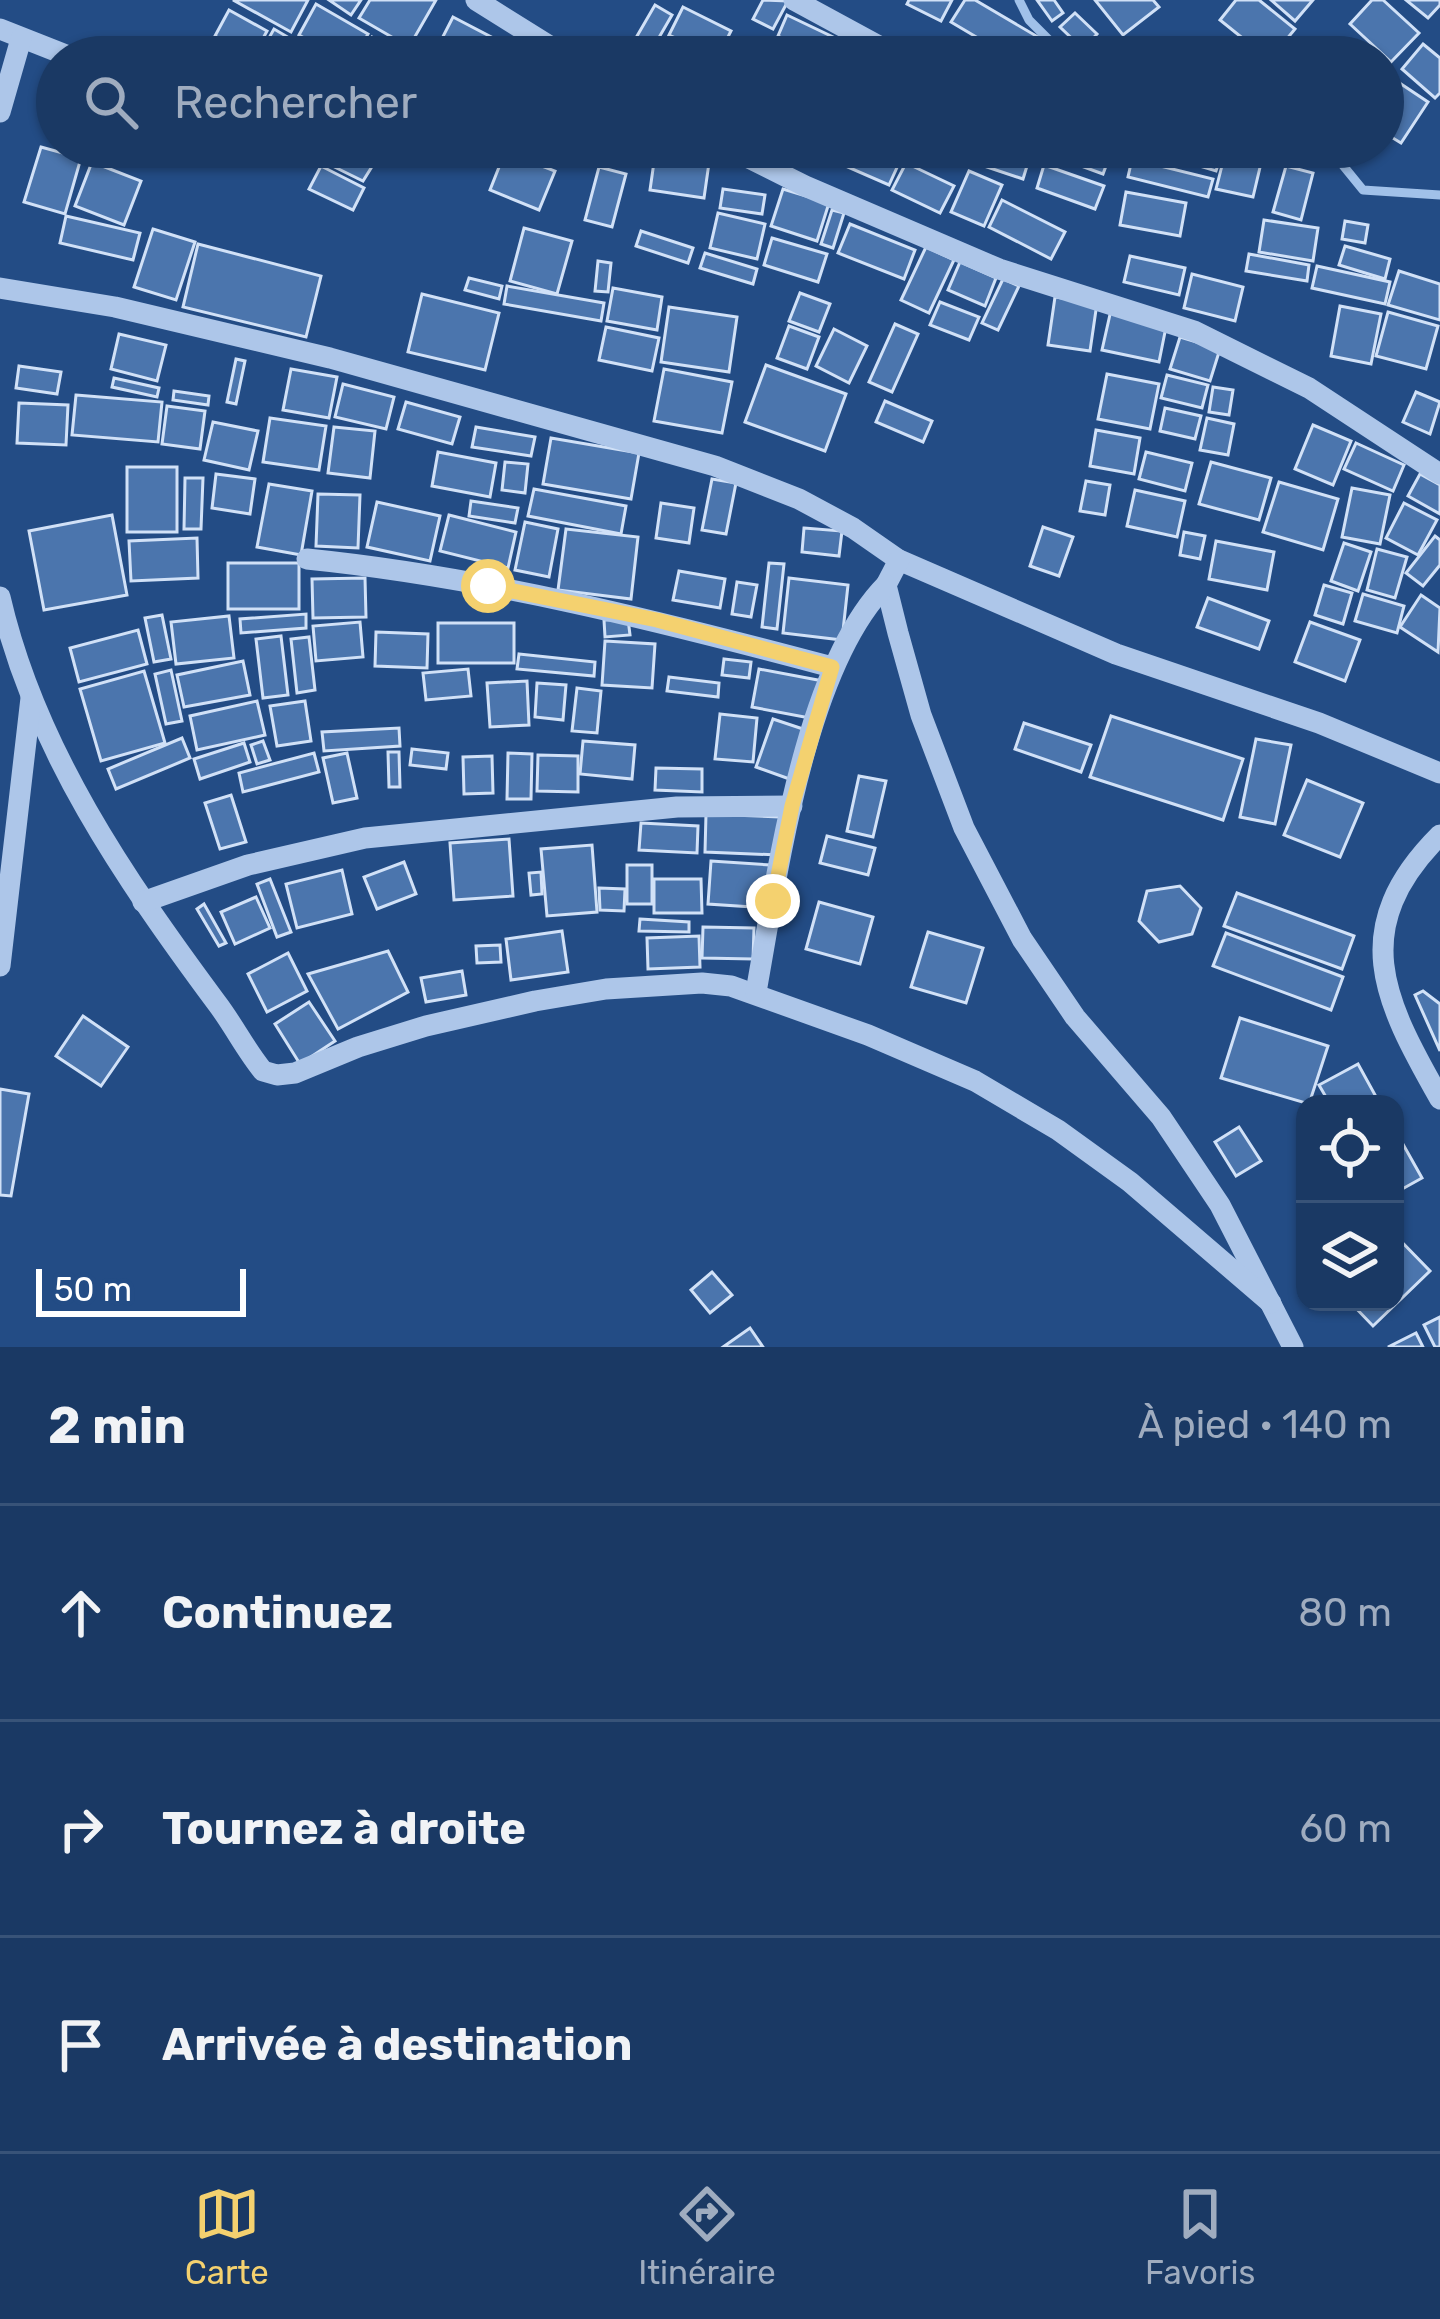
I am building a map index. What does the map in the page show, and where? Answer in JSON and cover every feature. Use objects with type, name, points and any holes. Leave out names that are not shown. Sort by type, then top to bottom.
[{"type":"street","points":[[476,0],[533,36]]},
{"type":"street","points":[[794,0],[860,36]]},
{"type":"street","points":[[0,29],[36,44]]},
{"type":"street","points":[[0,112],[21,39]]},
{"type":"street","points":[[769,168],[999,269],[1194,331],[1309,388],[1440,475]]},
{"type":"street","points":[[0,287],[115,307],[330,358],[716,466],[799,499],[899,560],[1115,654],[1319,723],[1440,773]]},
{"type":"street","points":[[307,559],[404,569],[657,620],[832,667]]},
{"type":"street","points":[[756,992],[792,806],[832,667],[866,605],[886,585],[899,560]]},
{"type":"street","points":[[886,585],[921,715],[964,828],[1022,938],[1075,1017],[1161,1117],[1220,1205],[1294,1347]]},
{"type":"street","points":[[0,598],[13,651],[50,740],[98,832],[263,1070],[277,1075],[295,1073],[426,1026],[535,1000],[606,989],[731,986],[975,1081],[1058,1130],[1130,1182],[1271,1303]]},
{"type":"street","points":[[0,966],[31,692]]},
{"type":"street","points":[[143,902],[248,865],[365,838],[676,808],[792,806]]},
{"type":"street","points":[[1440,836],[1408,867],[1388,908],[1382,962],[1388,996],[1440,1099]]},
{"type":"building","points":[[233,0],[308,0],[291,32]]},
{"type":"building","points":[[329,0],[361,0],[351,15]]},
{"type":"building","points":[[370,0],[436,0],[415,36],[390,36],[359,18]]},
{"type":"building","points":[[763,0],[788,1],[773,29],[753,19]]},
{"type":"building","points":[[909,0],[952,0],[941,21],[907,4]]},
{"type":"building","points":[[965,0],[975,0],[1036,36],[975,36],[951,22]]},
{"type":"building","points":[[1037,0],[1054,0],[1063,13],[1052,21]]},
{"type":"building","points":[[1095,0],[1153,0],[1159,7],[1123,35]]},
{"type":"building","points":[[1236,0],[1259,0],[1295,29],[1289,36],[1240,36],[1220,20]]},
{"type":"building","points":[[1271,0],[1313,0],[1295,21]]},
{"type":"building","points":[[1372,0],[1383,0],[1419,33],[1404,49],[1404,36],[1363,36],[1350,24]]},
{"type":"building","points":[[1406,0],[1440,0],[1440,5],[1428,18]]},
{"type":"building","points":[[316,4],[368,34],[367,36],[299,35]]},
{"type":"building","points":[[655,5],[672,15],[660,36],[637,36]]},
{"type":"building","points":[[683,7],[731,31],[728,36],[669,35]]},
{"type":"building","points":[[229,10],[267,31],[264,36],[215,36]]},
{"type":"building","points":[[1075,13],[1097,34],[1069,36],[1060,27]]},
{"type":"building","points":[[787,15],[831,36],[778,36]]},
{"type":"building","points":[[453,17],[489,36],[443,36]]},
{"type":"building","points":[[1423,44],[1440,58],[1440,93],[1435,98],[1404,67]]},
{"type":"building","points":[[1404,86],[1428,102],[1404,138]]},
{"type":"building","points":[[36,163],[36,168],[78,168],[65,214],[24,202]]},
{"type":"building","points":[[90,168],[107,168],[141,181],[124,225],[75,206]]},
{"type":"building","points":[[320,168],[364,188],[353,210],[309,189]]},
{"type":"building","points":[[337,168],[371,168],[363,181]]},
{"type":"building","points":[[499,168],[555,171],[539,210],[490,190]]},
{"type":"building","points":[[599,168],[626,174],[612,227],[585,220]]},
{"type":"building","points":[[653,168],[708,168],[704,198],[650,190]]},
{"type":"building","points":[[850,168],[897,168],[889,185]]},
{"type":"building","points":[[903,168],[916,168],[954,186],[940,213],[892,190]]},
{"type":"building","points":[[990,168],[1026,168],[1023,179]]},
{"type":"building","points":[[1043,168],[1104,186],[1095,209],[1037,188]]},
{"type":"building","points":[[1130,168],[1168,168],[1213,179],[1208,197],[1128,177]]},
{"type":"building","points":[[1221,168],[1260,168],[1253,197],[1216,189]]},
{"type":"building","points":[[1285,168],[1313,173],[1301,220],[1273,212]]},
{"type":"building","points":[[969,171],[1002,185],[984,226],[951,212]]},
{"type":"building","points":[[723,189],[765,195],[762,214],[720,208]]},
{"type":"building","points":[[783,189],[829,203],[817,241],[771,226]]},
{"type":"building","points":[[1126,192],[1186,203],[1180,236],[1120,225]]},
{"type":"building","points":[[1002,200],[1065,232],[1051,259],[989,227]]},
{"type":"building","points":[[832,210],[844,213],[833,248],[821,244]]},
{"type":"building","points":[[718,213],[765,224],[757,259],[710,248]]},
{"type":"building","points":[[66,216],[140,233],[133,260],[60,243]]},
{"type":"building","points":[[1264,220],[1318,228],[1313,261],[1259,252]]},
{"type":"building","points":[[1345,221],[1368,225],[1365,243],[1342,239]]},
{"type":"building","points":[[850,224],[915,250],[904,279],[838,253]]},
{"type":"building","points":[[524,228],[572,241],[557,294],[510,281]]},
{"type":"building","points":[[153,229],[195,242],[176,300],[134,287]]},
{"type":"building","points":[[641,231],[693,248],[688,263],[636,246]]},
{"type":"building","points":[[772,238],[827,254],[818,282],[764,265]]},
{"type":"building","points":[[198,244],[321,276],[306,337],[183,307]]},
{"type":"building","points":[[1345,246],[1390,259],[1385,279],[1339,265]]},
{"type":"building","points":[[926,247],[954,260],[929,313],[901,300]]},
{"type":"building","points":[[705,253],[757,269],[753,284],[700,268]]},
{"type":"building","points":[[1249,254],[1309,265],[1307,281],[1246,271]]},
{"type":"building","points":[[1130,256],[1185,268],[1179,295],[1124,282]]},
{"type":"building","points":[[598,261],[611,263],[608,292],[595,291]]},
{"type":"building","points":[[960,262],[996,278],[985,306],[948,290]]},
{"type":"building","points":[[1317,266],[1390,282],[1385,304],[1312,288]]},
{"type":"building","points":[[1399,271],[1440,284],[1440,320],[1388,305]]},
{"type":"building","points":[[1192,274],[1243,287],[1235,321],[1184,308]]},
{"type":"building","points":[[469,278],[502,286],[499,299],[465,290]]},
{"type":"building","points":[[1003,279],[1019,286],[998,330],[982,323]]},
{"type":"building","points":[[507,286],[604,303],[601,321],[504,304]]},
{"type":"building","points":[[613,288],[662,297],[657,330],[607,321]]},
{"type":"building","points":[[800,293],[830,304],[819,332],[789,321]]},
{"type":"building","points":[[422,294],[499,313],[485,370],[408,352]]},
{"type":"building","points":[[1055,297],[1097,303],[1090,351],[1048,345]]},
{"type":"building","points":[[940,302],[979,317],[969,340],[930,325]]},
{"type":"building","points":[[1340,306],[1381,314],[1371,364],[1331,356]]},
{"type":"building","points":[[669,307],[737,317],[729,372],[661,362]]},
{"type":"building","points":[[1111,310],[1167,322],[1159,362],[1102,350]]},
{"type":"building","points":[[1388,312],[1438,326],[1426,369],[1376,356]]},
{"type":"building","points":[[895,324],[918,334],[892,392],[869,382]]},
{"type":"building","points":[[789,326],[819,337],[807,369],[777,358]]},
{"type":"building","points":[[606,327],[659,338],[652,371],[599,360]]},
{"type":"building","points":[[834,329],[867,346],[849,383],[816,366]]},
{"type":"building","points":[[119,334],[166,345],[157,381],[111,369]]},
{"type":"building","points":[[1180,337],[1220,349],[1210,381],[1170,369]]},
{"type":"building","points":[[236,359],[245,361],[236,404],[227,402]]},
{"type":"building","points":[[766,365],[846,394],[825,451],[745,422]]},
{"type":"building","points":[[19,366],[61,372],[57,394],[16,388]]},
{"type":"building","points":[[291,369],[337,377],[329,418],[283,410]]},
{"type":"building","points":[[664,369],[732,382],[722,433],[654,421]]},
{"type":"building","points":[[1107,374],[1159,384],[1150,429],[1098,419]]},
{"type":"building","points":[[1167,375],[1208,385],[1202,408],[1161,398]]},
{"type":"building","points":[[114,378],[159,388],[157,397],[112,387]]},
{"type":"building","points":[[343,384],[394,397],[386,429],[335,417]]},
{"type":"building","points":[[1213,387],[1233,390],[1229,415],[1209,412]]},
{"type":"building","points":[[174,391],[209,396],[208,405],[173,400]]},
{"type":"building","points":[[1416,392],[1440,402],[1430,434],[1403,422]]},
{"type":"building","points":[[76,395],[162,402],[158,442],[72,435]]},
{"type":"building","points":[[885,401],[932,421],[923,442],[876,422]]},
{"type":"building","points":[[406,402],[460,417],[452,444],[398,429]]},
{"type":"building","points":[[19,403],[68,405],[66,445],[17,443]]},
{"type":"building","points":[[167,406],[205,411],[200,449],[162,444]]},
{"type":"building","points":[[1165,408],[1201,416],[1195,439],[1160,431]]},
{"type":"building","points":[[270,418],[326,426],[319,470],[263,462]]},
{"type":"building","points":[[1207,418],[1234,424],[1228,455],[1200,450]]},
{"type":"building","points":[[213,422],[258,431],[249,470],[204,460]]},
{"type":"building","points":[[1313,425],[1351,441],[1333,485],[1295,469]]},
{"type":"building","points":[[334,427],[375,431],[370,478],[328,473]]},
{"type":"building","points":[[476,427],[535,437],[531,456],[472,447]]},
{"type":"building","points":[[1096,430],[1140,438],[1134,474],[1090,466]]},
{"type":"building","points":[[551,438],[639,453],[631,499],[543,484]]},
{"type":"building","points":[[1356,443],[1404,465],[1393,491],[1344,469]]},
{"type":"building","points":[[438,452],[496,463],[490,497],[432,486]]},
{"type":"building","points":[[1146,452],[1192,463],[1185,491],[1139,479]]},
{"type":"building","points":[[505,462],[528,464],[525,493],[502,490]]},
{"type":"building","points":[[1211,462],[1271,478],[1259,520],[1199,504]]},
{"type":"building","points":[[127,467],[177,467],[177,532],[127,532]]},
{"type":"building","points":[[216,474],[255,479],[250,514],[212,508]]},
{"type":"building","points":[[1420,474],[1440,485],[1440,514],[1408,496]]},
{"type":"building","points":[[185,478],[203,478],[201,529],[184,529]]},
{"type":"building","points":[[712,479],[736,483],[726,534],[702,530]]},
{"type":"building","points":[[1086,481],[1110,485],[1105,515],[1080,511]]},
{"type":"building","points":[[1279,482],[1338,499],[1323,550],[1263,532]]},
{"type":"building","points":[[269,484],[312,491],[301,555],[257,547]]},
{"type":"building","points":[[1352,488],[1390,495],[1380,544],[1342,537]]},
{"type":"building","points":[[534,489],[626,506],[621,534],[528,516]]},
{"type":"building","points":[[1135,490],[1185,501],[1177,537],[1127,526]]},
{"type":"building","points":[[318,494],[360,495],[358,548],[316,546]]},
{"type":"building","points":[[471,501],[518,508],[515,523],[469,516]]},
{"type":"building","points":[[377,502],[440,516],[430,561],[367,547]]},
{"type":"building","points":[[661,503],[694,508],[689,543],[656,538]]},
{"type":"building","points":[[1404,503],[1437,520],[1418,555],[1386,538]]},
{"type":"building","points":[[112,515],[127,595],[44,610],[29,531]]},
{"type":"building","points":[[449,515],[516,532],[508,568],[440,551]]},
{"type":"building","points":[[525,522],[558,529],[549,577],[515,570]]},
{"type":"building","points":[[1043,527],[1073,537],[1059,576],[1030,566]]},
{"type":"building","points":[[804,528],[842,531],[839,556],[802,552]]},
{"type":"building","points":[[566,529],[638,537],[631,599],[558,590]]},
{"type":"building","points":[[1184,532],[1205,536],[1200,559],[1180,555]]},
{"type":"building","points":[[1435,536],[1440,540],[1440,565],[1423,586],[1406,573]]},
{"type":"building","points":[[197,538],[198,578],[131,581],[129,541]]},
{"type":"building","points":[[1216,541],[1274,552],[1267,590],[1209,579]]},
{"type":"building","points":[[1344,543],[1371,552],[1358,591],[1331,581]]},
{"type":"building","points":[[1377,549],[1407,557],[1395,598],[1367,590]]},
{"type":"building","points":[[228,563],[299,563],[299,609],[228,609]]},
{"type":"building","points":[[769,563],[784,564],[777,629],[762,627]]},
{"type":"building","points":[[679,571],[725,579],[720,608],[673,600]]},
{"type":"building","points":[[365,578],[366,617],[313,618],[312,579]]},
{"type":"building","points":[[789,578],[848,585],[842,640],[783,633]]},
{"type":"building","points":[[737,582],[757,585],[751,617],[732,614]]},
{"type":"building","points":[[1324,585],[1352,593],[1343,624],[1315,615]]},
{"type":"building","points":[[1363,594],[1404,606],[1397,633],[1355,621]]},
{"type":"building","points":[[1421,595],[1440,608],[1438,652],[1400,627]]},
{"type":"building","points":[[1208,598],[1269,621],[1259,649],[1197,627]]},
{"type":"building","points":[[306,614],[306,628],[241,633],[240,619]]},
{"type":"building","points":[[162,615],[171,659],[154,662],[145,618]]},
{"type":"building","points":[[229,616],[234,658],[176,664],[171,622]]},
{"type":"building","points":[[628,619],[630,635],[605,637],[604,620]]},
{"type":"building","points":[[360,622],[363,657],[316,661],[313,626]]},
{"type":"building","points":[[1310,622],[1360,640],[1345,681],[1295,662]]},
{"type":"building","points":[[438,623],[514,623],[514,663],[438,663]]},
{"type":"building","points":[[138,630],[147,664],[79,682],[70,648]]},
{"type":"building","points":[[376,632],[428,634],[427,668],[375,666]]},
{"type":"building","points":[[281,636],[288,695],[263,698],[256,639]]},
{"type":"building","points":[[309,637],[315,690],[297,693],[291,639]]},
{"type":"building","points":[[605,641],[655,644],[652,688],[602,685]]},
{"type":"building","points":[[519,654],[595,662],[594,676],[517,669]]},
{"type":"building","points":[[724,659],[751,662],[749,678],[722,675]]},
{"type":"building","points":[[243,661],[250,695],[184,707],[177,675]]},
{"type":"building","points":[[468,669],[471,696],[426,700],[423,673]]},
{"type":"building","points":[[759,669],[823,681],[815,719],[752,707]]},
{"type":"building","points":[[171,670],[182,721],[166,724],[155,674]]},
{"type":"building","points":[[144,671],[165,743],[101,761],[80,689]]},
{"type":"building","points":[[669,677],[719,683],[718,697],[667,691]]},
{"type":"building","points":[[527,681],[529,725],[490,727],[487,683]]},
{"type":"building","points":[[537,683],[566,685],[563,720],[535,717]]},
{"type":"building","points":[[577,688],[601,691],[597,733],[572,731]]},
{"type":"building","points":[[257,701],[265,735],[197,750],[190,716]]},
{"type":"building","points":[[305,701],[311,741],[277,746],[270,706]]},
{"type":"building","points":[[720,714],[757,718],[753,762],[715,759]]},
{"type":"building","points":[[1111,716],[1243,759],[1223,820],[1090,777]]},
{"type":"building","points":[[773,719],[812,732],[795,781],[756,767]]},
{"type":"building","points":[[1024,723],[1091,745],[1081,772],[1015,749]]},
{"type":"building","points":[[399,728],[400,746],[324,751],[322,732]]},
{"type":"building","points":[[182,738],[190,758],[116,789],[108,769]]},
{"type":"building","points":[[1256,739],[1291,745],[1275,824],[1240,817]]},
{"type":"building","points":[[263,741],[270,760],[257,764],[251,745]]},
{"type":"building","points":[[583,741],[635,745],[632,779],[580,774]]},
{"type":"building","points":[[244,743],[250,762],[200,779],[194,759]]},
{"type":"building","points":[[412,749],[448,753],[446,769],[410,765]]},
{"type":"building","points":[[388,752],[399,752],[400,787],[389,787]]},
{"type":"building","points":[[314,753],[319,772],[243,792],[239,773]]},
{"type":"building","points":[[347,753],[357,798],[333,803],[323,758]]},
{"type":"building","points":[[508,753],[532,754],[531,799],[507,799]]},
{"type":"building","points":[[538,755],[578,756],[578,792],[537,791]]},
{"type":"building","points":[[492,756],[493,793],[464,794],[463,757]]},
{"type":"building","points":[[656,768],[702,769],[702,792],[655,790]]},
{"type":"building","points":[[859,776],[886,781],[873,837],[847,831]]},
{"type":"building","points":[[1307,780],[1363,803],[1340,857],[1284,835]]},
{"type":"building","points":[[231,795],[246,842],[220,849],[205,803]]},
{"type":"building","points":[[706,814],[780,817],[779,855],[705,852]]},
{"type":"building","points":[[641,823],[698,826],[697,853],[639,850]]},
{"type":"building","points":[[827,836],[875,848],[868,875],[820,863]]},
{"type":"building","points":[[509,839],[513,896],[454,900],[450,843]]},
{"type":"building","points":[[592,845],[597,912],[547,916],[541,849]]},
{"type":"building","points":[[711,861],[770,865],[766,908],[708,904]]},
{"type":"building","points":[[404,862],[416,894],[377,909],[364,877]]},
{"type":"building","points":[[627,865],[652,865],[652,904],[627,904]]},
{"type":"building","points":[[342,870],[352,914],[297,928],[286,884]]},
{"type":"building","points":[[541,872],[542,894],[531,895],[529,873]]},
{"type":"building","points":[[270,879],[291,932],[277,937],[257,884]]},
{"type":"building","points":[[654,879],[701,879],[702,913],[654,913]]},
{"type":"building","points":[[1180,886],[1201,908],[1192,934],[1159,942],[1139,921],[1147,891]]},
{"type":"building","points":[[599,888],[625,889],[624,911],[600,910]]},
{"type":"building","points":[[1237,893],[1354,936],[1342,969],[1224,926]]},
{"type":"building","points":[[256,897],[270,928],[235,944],[221,912]]},
{"type":"building","points":[[819,902],[873,917],[860,964],[806,949]]},
{"type":"building","points":[[204,904],[226,943],[219,946],[197,909]]},
{"type":"building","points":[[640,919],[689,922],[689,932],[639,931]]},
{"type":"building","points":[[703,927],[754,928],[753,959],[702,958]]},
{"type":"building","points":[[562,931],[568,972],[511,980],[506,939]]},
{"type":"building","points":[[928,932],[983,948],[966,1003],[911,987]]},
{"type":"building","points":[[1226,933],[1343,977],[1331,1010],[1213,966]]},
{"type":"building","points":[[699,936],[700,967],[648,969],[647,938]]},
{"type":"building","points":[[500,945],[501,962],[477,963],[476,946]]},
{"type":"building","points":[[388,951],[408,992],[338,1029],[308,974]]},
{"type":"building","points":[[288,953],[307,991],[267,1012],[248,974]]},
{"type":"building","points":[[462,971],[466,995],[426,1002],[421,978]]},
{"type":"building","points":[[1423,991],[1440,1004],[1440,1051],[1415,995]]},
{"type":"building","points":[[309,1002],[335,1041],[300,1064],[275,1024]]},
{"type":"building","points":[[83,1016],[128,1047],[101,1086],[56,1056]]},
{"type":"building","points":[[1240,1018],[1328,1046],[1312,1095],[1296,1095],[1296,1100],[1221,1078]]},
{"type":"building","points":[[1358,1064],[1375,1095],[1325,1095],[1319,1085]]},
{"type":"building","points":[[0,1089],[29,1094],[11,1196],[0,1195]]},
{"type":"building","points":[[1239,1127],[1261,1161],[1236,1176],[1215,1142]]},
{"type":"building","points":[[1404,1146],[1422,1178],[1404,1188]]},
{"type":"building","points":[[1404,1244],[1430,1271],[1404,1296]]},
{"type":"building","points":[[712,1272],[732,1295],[710,1313],[691,1290]]},
{"type":"building","points":[[1359,1311],[1389,1311],[1373,1326]]},
{"type":"building","points":[[1440,1317],[1440,1347],[1435,1347],[1424,1325]]},
{"type":"building","points":[[750,1328],[763,1347],[723,1347]]},
{"type":"building","points":[[1416,1333],[1423,1347],[1388,1347]]},
{"type":"waterway","points":[[1019,0],[1029,20],[1045,36]]},
{"type":"waterway","points":[[1345,168],[1363,190],[1440,195]]},
{"type":"route","points":[[488,586],[657,620],[832,667],[792,806],[773,901]]}]
